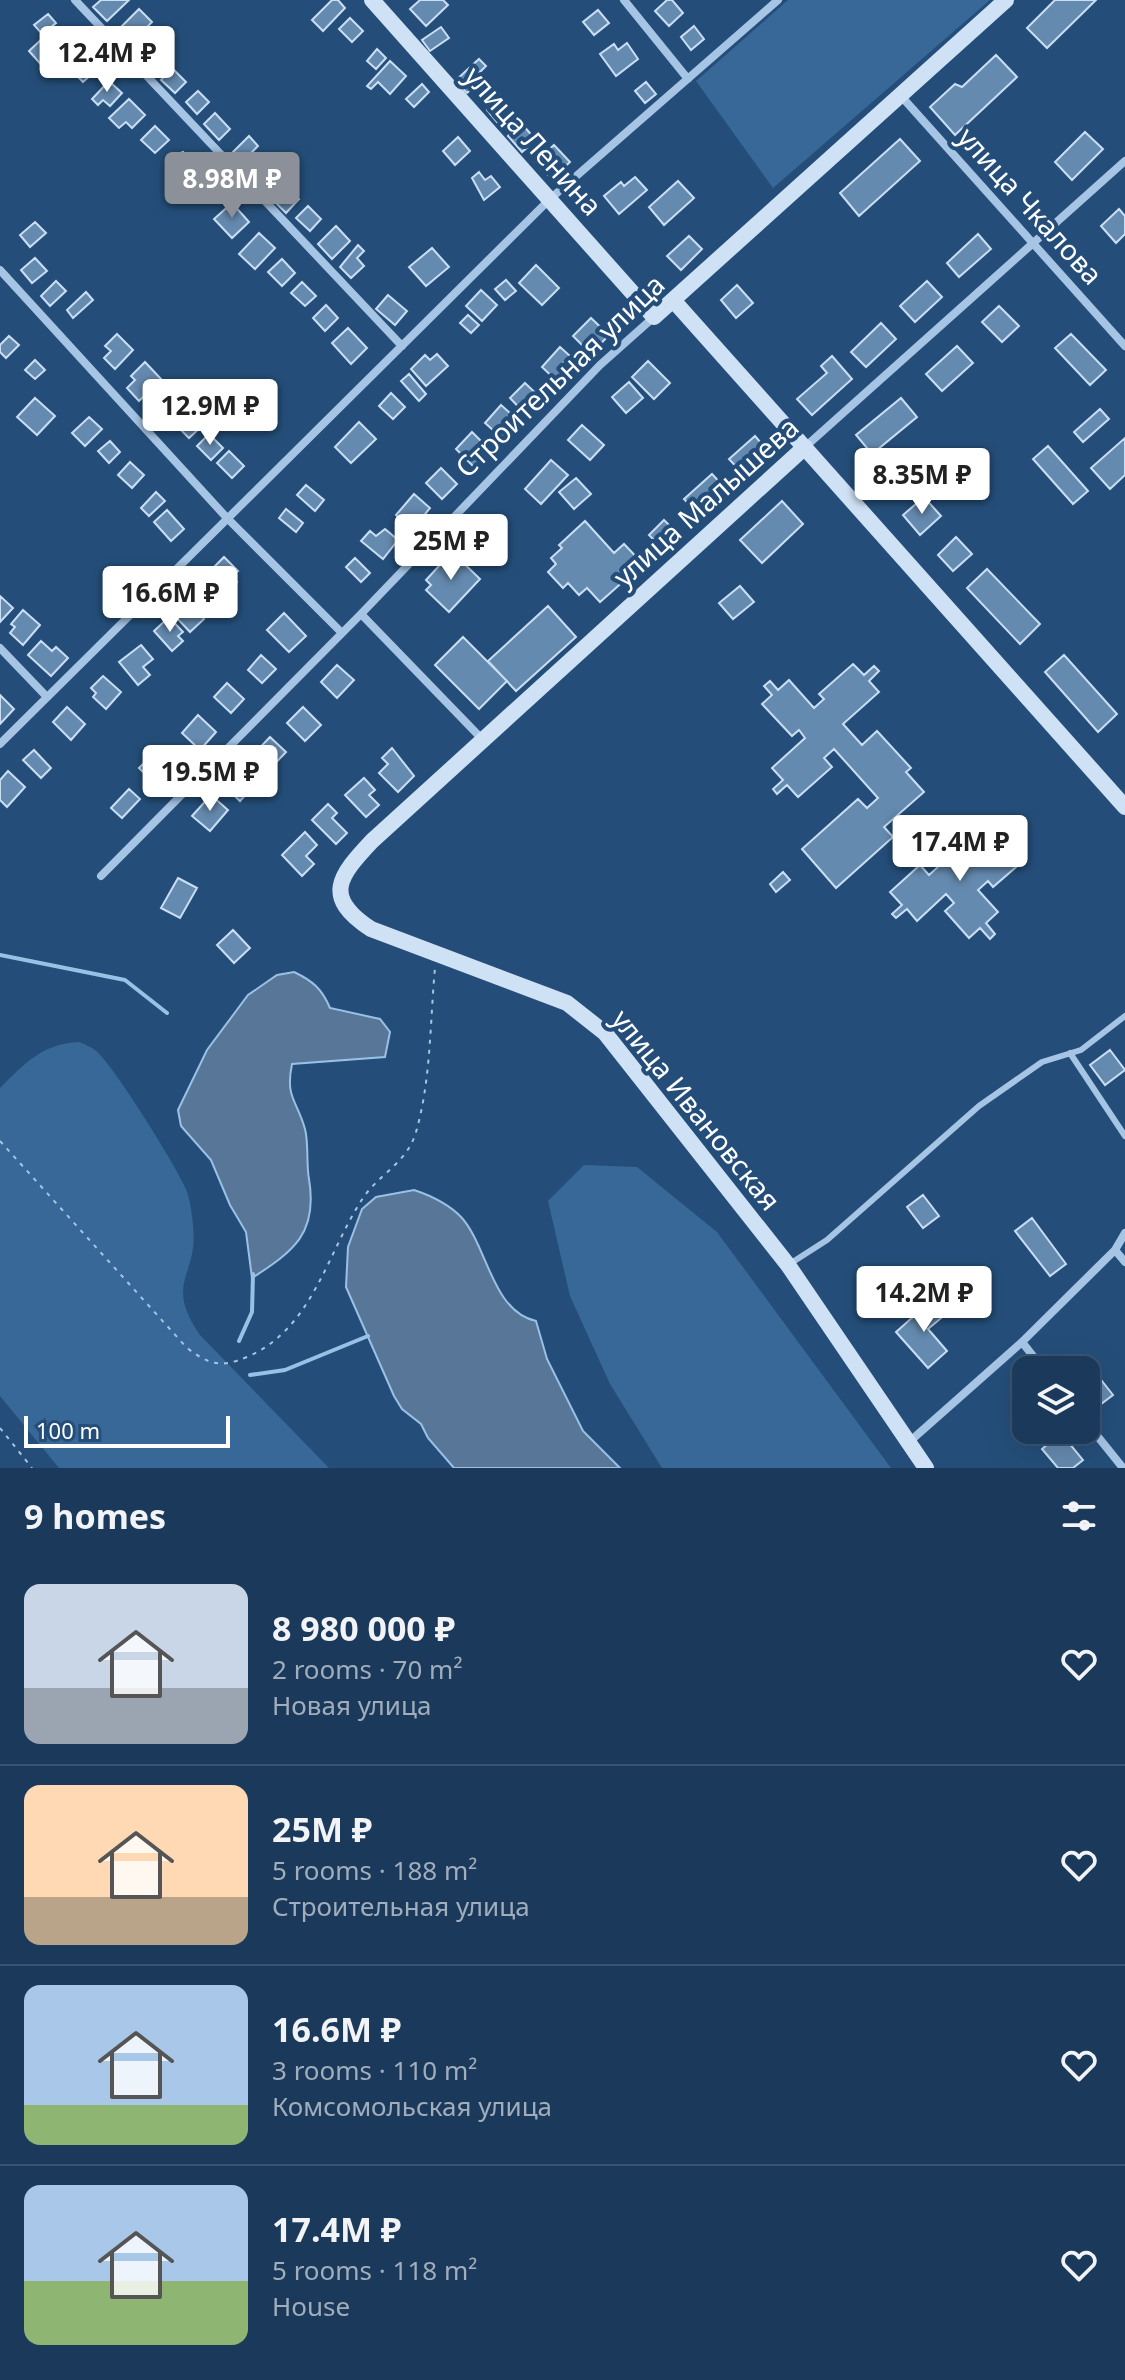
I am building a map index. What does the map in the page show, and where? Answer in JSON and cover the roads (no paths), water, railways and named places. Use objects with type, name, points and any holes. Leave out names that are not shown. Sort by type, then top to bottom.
[{"type":"street","points":[[75,0],[402,346]]},
{"type":"street","name":"улица Ленина","points":[[372,0],[654,317]]},
{"type":"street","points":[[624,0],[688,79]]},
{"type":"street","points":[[0,744],[550,199],[778,0]]},
{"type":"street","name":"Строительная улица","points":[[101,876],[361,614],[600,365],[1006,0]]},
{"type":"street","name":"улица Чкалова","points":[[901,96],[1125,346]]},
{"type":"street","name":"улица Малышева","points":[[339,895],[342,873],[483,740],[1125,161]]},
{"type":"street","points":[[0,270],[227,518],[342,633]]},
{"type":"street","points":[[673,300],[1125,807]]},
{"type":"street","points":[[361,614],[483,740]]},
{"type":"street","points":[[0,648],[47,697]]},
{"type":"street","name":"улица Ивановская","points":[[339,895],[352,916],[371,929],[567,1003],[605,1033],[788,1265],[926,1468]]},
{"type":"street","points":[[908,1443],[1022,1342],[1115,1250],[1125,1233]]},
{"type":"street","points":[[1115,1250],[1125,1262]]},
{"type":"street","points":[[1022,1342],[1033,1356]]},
{"type":"street","points":[[1100,1439],[1123,1468]]},
{"type":"lane","points":[[788,1265],[827,1240],[979,1106],[1042,1062],[1081,1050],[1125,1016]]},
{"type":"lane","points":[[1070,1053],[1125,1136]]},
{"type":"waterway","points":[[0,955],[125,980],[167,1013]]},
{"type":"waterway","points":[[239,1341],[252,1312],[253,1274]]},
{"type":"waterway","points":[[250,1375],[285,1370],[368,1336]]}]
